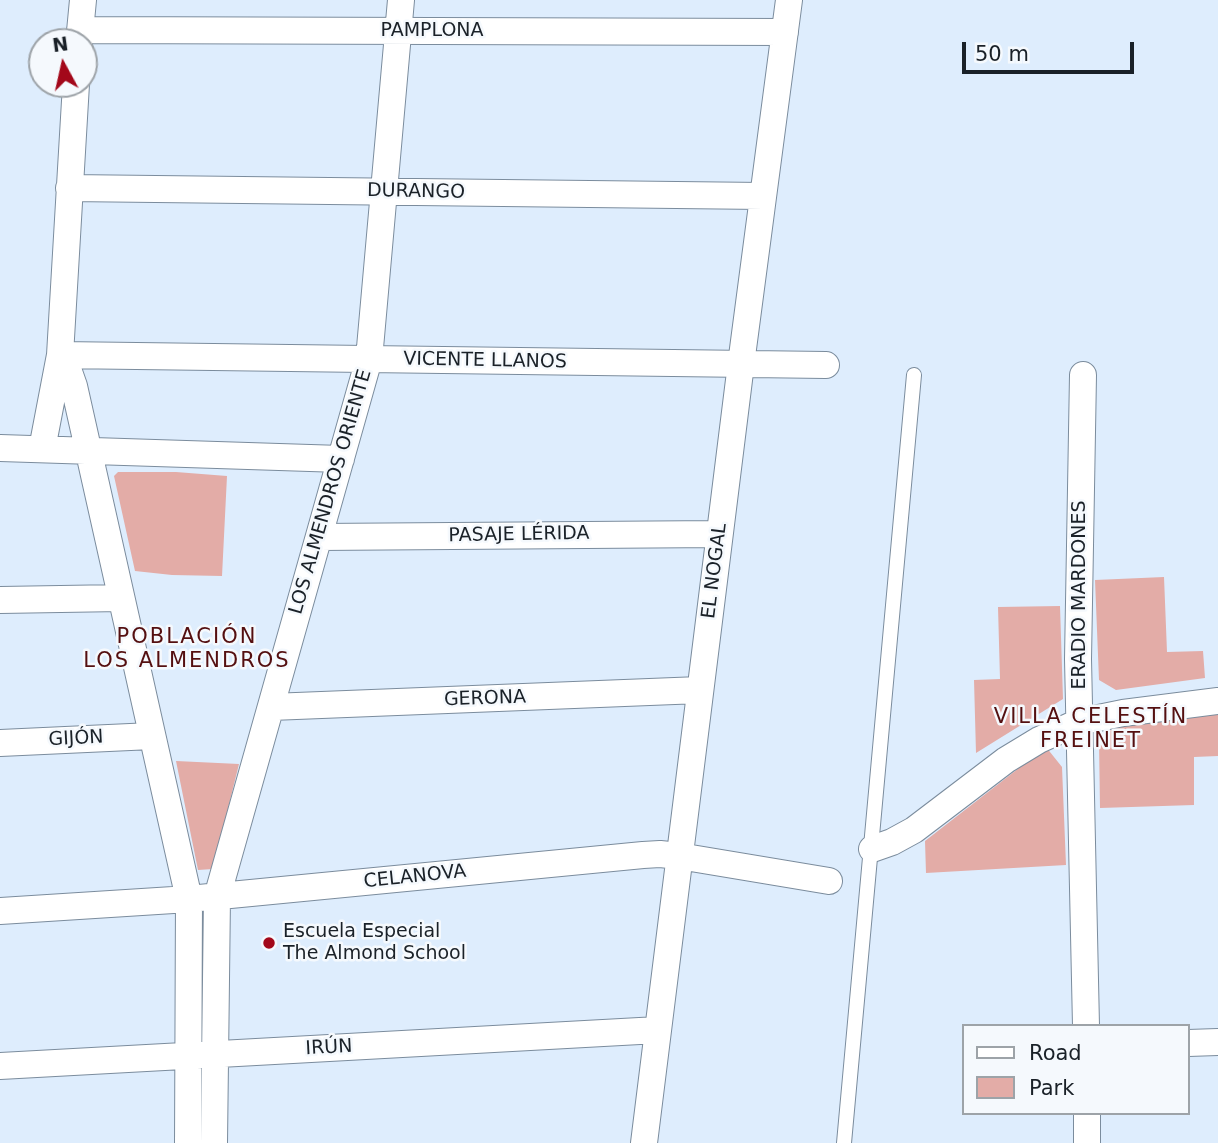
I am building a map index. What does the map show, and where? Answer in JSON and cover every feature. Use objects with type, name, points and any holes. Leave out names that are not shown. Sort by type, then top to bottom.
[{"type":"street","points":[[80,28],[83,0]]},
{"type":"street","name":"LOS ALMENDROS ORIENTE","points":[[214,1143],[217,897],[369,359],[401,0]]},
{"type":"street","name":"EL NOGAL","points":[[643,1143],[789,0]]},
{"type":"street","name":"PAMPLONA","points":[[98,36],[399,31],[785,32]]},
{"type":"street","points":[[42,449],[60,355],[75,98]]},
{"type":"street","name":"DURANGO","points":[[69,188],[763,196]]},
{"type":"street","points":[[60,355],[74,386],[190,900],[188,1143]]},
{"type":"street","name":"VICENTE LLANOS","points":[[60,355],[826,365]]},
{"type":"street","name":"ERADIO MARDONES","points":[[1083,375],[1078,659],[1086,1024]]},
{"type":"street","points":[[0,448],[341,459]]},
{"type":"street","name":"PASAJE LÉRIDA","points":[[319,537],[719,534]]},
{"type":"street","points":[[0,600],[121,598]]},
{"type":"street","name":"GERONA","points":[[271,707],[700,691]]},
{"type":"street","points":[[872,849],[914,830],[1006,760],[1039,740],[1079,722],[1123,713],[1218,701]]},
{"type":"street","name":"GIJÓN","points":[[0,743],[152,736]]},
{"type":"street","name":"CELANOVA","points":[[0,911],[190,900],[660,854],[829,881]]},
{"type":"street","name":"IRÚN","points":[[0,1066],[658,1030]]},
{"type":"street","points":[[1190,1043],[1218,1042]]},
{"type":"street","points":[[1087,1115],[1087,1143]]},
{"type":"lane","points":[[844,1143],[914,375]]},
{"type":"green space","points":[[118,472],[176,472],[227,476],[222,576],[135,571],[114,476]]},
{"type":"green space","points":[[1164,577],[1167,652],[1203,651],[1205,678],[1116,690],[1099,680],[1095,580]]},
{"type":"green space","points":[[1060,606],[1063,699],[976,753],[974,680],[1000,679],[998,607]]},
{"type":"green space","points":[[1218,714],[1218,756],[1194,757],[1194,805],[1100,808],[1099,742],[1108,731],[1136,723]]},
{"type":"green space","points":[[1046,747],[1062,767],[1066,865],[926,873],[925,841]]},
{"type":"green space","points":[[176,761],[239,764],[213,869],[198,870]]},
{"type":"place","name":"Escuela Especial The Almond School","points":[[269,943]]},
{"type":"district","name":"POBLACIÓN LOS ALMENDROS","points":[[187,650]]},
{"type":"district","name":"VILLA CELESTÍN FREINET","points":[[1091,730]]}]
